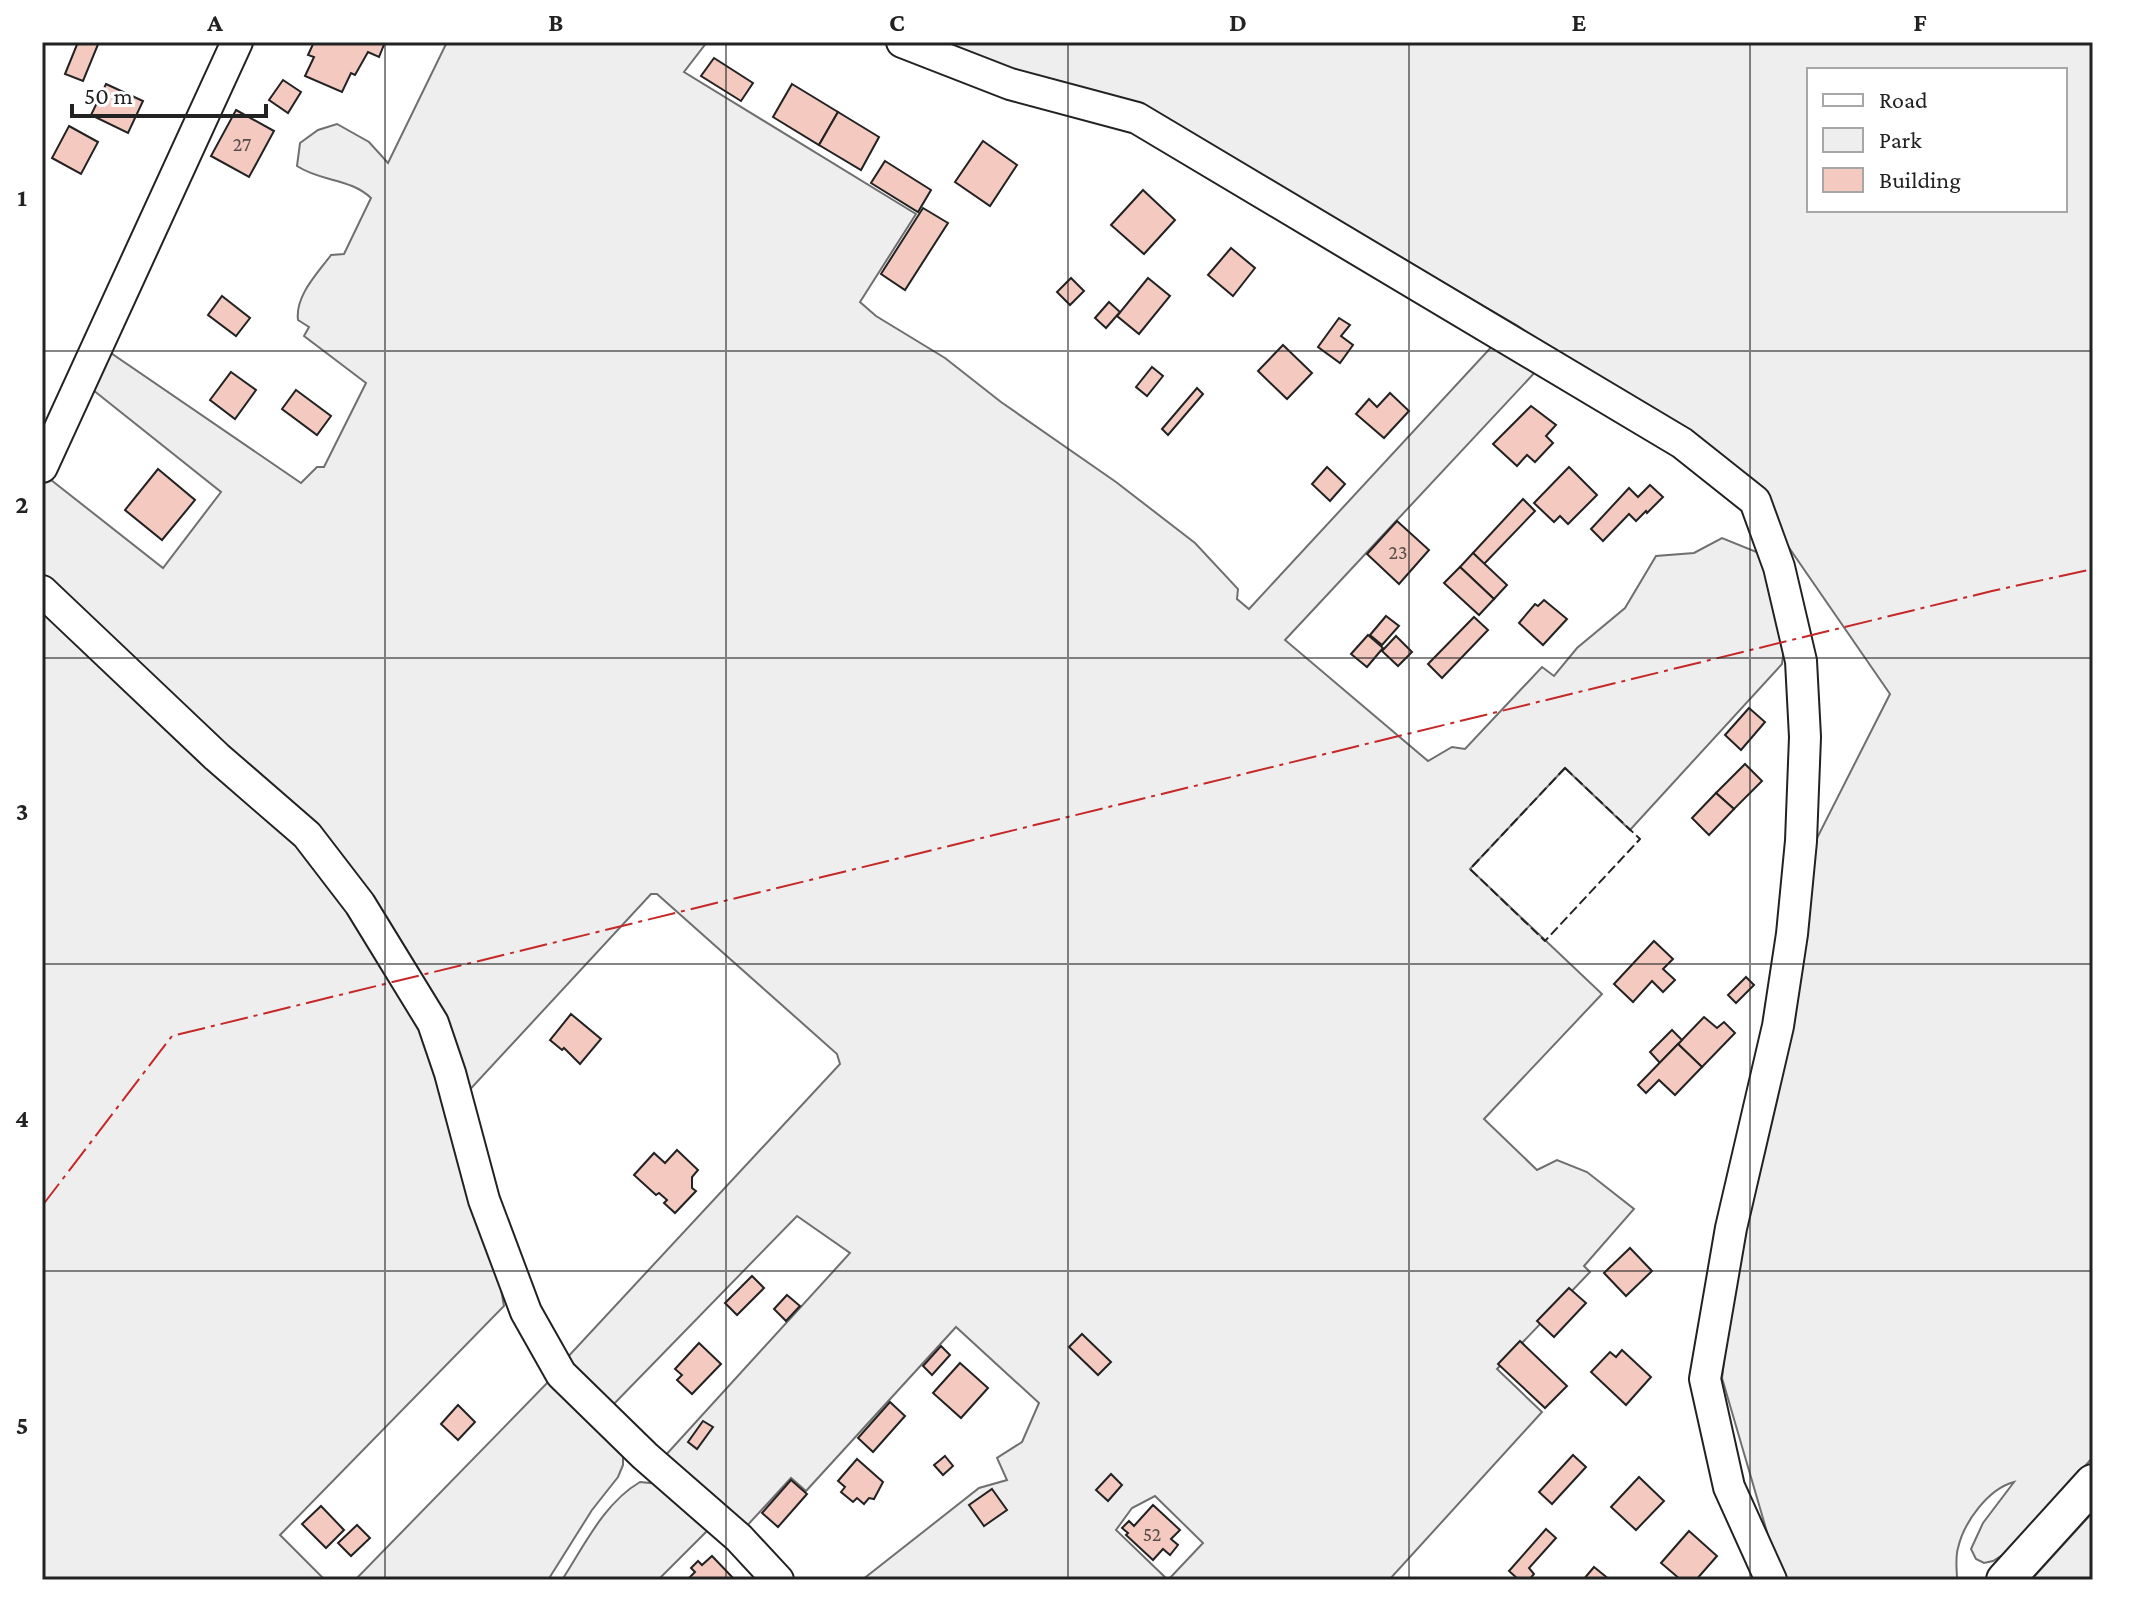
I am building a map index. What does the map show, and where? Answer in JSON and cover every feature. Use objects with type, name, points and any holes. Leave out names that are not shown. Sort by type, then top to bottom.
[{"type":"main road","points":[[2005,1580],[2093,1483]]},
{"type":"street","points":[[42,467],[237,42]]},
{"type":"street","points":[[902,42],[1010,84],[1137,118],[1682,443],[1755,501],[1779,567],[1801,661],[1805,737],[1801,841],[1792,934],[1778,1026],[1731,1228],[1705,1379],[1729,1487],[1771,1580]]},
{"type":"street","points":[[42,591],[217,757],[307,835],[360,904],[433,1023],[450,1073],[484,1200],[526,1312],[561,1374],[625,1438],[739,1538],[778,1580]]},
{"type":"green space","points":[[447,42],[707,42],[684,72],[916,214],[860,302],[876,316],[945,358],[1195,543],[1238,589],[1237,599],[1249,609],[1495,343],[1538,369],[1285,640],[1428,761],[1452,747],[1465,749],[1542,667],[1554,676],[1577,648],[1625,608],[1656,556],[1694,553],[1722,538],[1759,553],[1787,626],[1782,664],[1630,830],[1565,768],[1470,869],[1602,994],[1484,1119],[1537,1170],[1557,1160],[1587,1172],[1634,1209],[1584,1266],[1590,1272],[1497,1369],[1542,1412],[1389,1580],[1168,1580],[862,1580],[979,1488],[1007,1480],[997,1458],[1022,1442],[1039,1403],[956,1327],[806,1491],[791,1478],[744,1529],[664,1457],[850,1253],[797,1216],[609,1409],[564,1361],[840,1064],[837,1054],[657,894],[651,894],[464,1096],[390,932],[42,580],[42,484],[46,476],[163,568],[221,492],[88,386],[105,349],[301,483],[317,467],[324,467],[366,383],[304,336],[309,327],[298,320],[298,311],[308,286],[331,255],[344,254],[371,198],[354,187],[297,166],[300,143],[318,130],[337,124],[369,142],[388,163]],"holes":[[[1155,1496],[1203,1543],[1168,1580],[1116,1530],[1132,1508]]]},
{"type":"green space","points":[[924,42],[2093,42],[2093,1457],[2012,1549],[1984,1563],[1976,1559],[1971,1549],[1983,1523],[2014,1482],[1986,1499],[1961,1538],[1956,1560],[1957,1580],[1781,1580],[1722,1378],[1739,1233],[1815,842],[1890,694],[1756,500],[1518,326],[1151,112]]},
{"type":"green space","points":[[42,605],[277,821],[345,896],[425,1029],[501,1289],[504,1306],[280,1535],[325,1580],[42,1580]]},
{"type":"green space","points":[[552,1378],[623,1455],[623,1465],[548,1580],[355,1580]]},
{"type":"green space","points":[[640,1482],[660,1484],[712,1526],[658,1580],[562,1580],[605,1513]]},
{"type":"green space","points":[[2093,1512],[2093,1580],[2031,1580]]},
{"type":"building","points":[[78,42],[99,42],[83,81],[65,74]]},
{"type":"building","points":[[314,42],[385,42],[379,57],[368,52],[355,75],[351,73],[342,92],[305,76],[314,57],[308,55]]},
{"type":"building","points":[[714,58],[753,83],[741,101],[701,76]]},
{"type":"building","points":[[283,80],[301,92],[288,113],[269,100]]},
{"type":"building","points":[[106,84],[143,101],[128,133],[91,115]]},
{"type":"building","points":[[792,84],[838,112],[819,145],[773,117]]},
{"type":"building","points":[[236,110],[274,131],[249,177],[211,156]]},
{"type":"building","points":[[838,112],[879,137],[861,170],[819,145]]},
{"type":"building","points":[[69,126],[98,142],[81,174],[52,158]]},
{"type":"building","points":[[983,141],[1017,165],[990,206],[955,182]]},
{"type":"building","points":[[885,161],[931,190],[918,212],[871,183]]},
{"type":"building","points":[[1143,190],[1175,220],[1144,254],[1111,225]]},
{"type":"building","points":[[923,208],[948,223],[905,290],[881,274]]},
{"type":"building","points":[[1231,248],[1255,268],[1233,296],[1208,275]]},
{"type":"building","points":[[1071,278],[1084,291],[1070,305],[1057,292]]},
{"type":"building","points":[[1148,278],[1170,296],[1139,334],[1117,316]]},
{"type":"building","points":[[222,296],[250,318],[236,336],[208,315]]},
{"type":"building","points":[[1109,302],[1120,312],[1106,328],[1095,318]]},
{"type":"building","points":[[1339,318],[1350,325],[1341,336],[1353,345],[1340,363],[1318,347]]},
{"type":"building","points":[[1283,345],[1312,373],[1287,399],[1258,371]]},
{"type":"building","points":[[1152,367],[1163,376],[1147,396],[1136,387]]},
{"type":"building","points":[[231,372],[256,390],[235,419],[210,400]]},
{"type":"building","points":[[1197,388],[1203,394],[1168,435],[1162,429]]},
{"type":"building","points":[[296,390],[331,416],[317,435],[282,409]]},
{"type":"building","points":[[1390,393],[1409,411],[1384,438],[1356,414],[1369,399],[1377,407]]},
{"type":"building","points":[[1531,406],[1556,425],[1546,436],[1553,443],[1535,462],[1527,455],[1517,466],[1493,444]]},
{"type":"building","points":[[1327,467],[1345,484],[1330,501],[1312,484]]},
{"type":"building","points":[[1569,467],[1597,495],[1568,524],[1560,516],[1554,522],[1534,503]]},
{"type":"building","points":[[158,469],[195,500],[162,540],[125,510]]},
{"type":"building","points":[[1650,485],[1663,497],[1647,513],[1636,521],[1629,514],[1603,541],[1591,529],[1629,488],[1638,497]]},
{"type":"building","points":[[1523,499],[1535,511],[1484,564],[1473,553]]},
{"type":"building","points":[[1397,521],[1429,550],[1399,584],[1367,554]]},
{"type":"building","points":[[1473,553],[1507,585],[1494,599],[1460,567]]},
{"type":"building","points":[[1460,567],[1494,599],[1479,615],[1444,583]]},
{"type":"building","points":[[1544,600],[1567,619],[1543,645],[1519,623],[1535,604],[1538,606]]},
{"type":"building","points":[[1386,616],[1399,626],[1382,645],[1370,635]]},
{"type":"building","points":[[1474,617],[1488,630],[1442,678],[1428,664]]},
{"type":"building","points":[[1368,635],[1383,648],[1367,667],[1351,654]]},
{"type":"building","points":[[1396,636],[1412,652],[1398,666],[1382,651]]},
{"type":"building","points":[[1749,708],[1765,722],[1741,750],[1725,735]]},
{"type":"building","points":[[1745,764],[1762,781],[1734,809],[1716,793]]},
{"type":"building","points":[[1716,793],[1734,809],[1709,835],[1692,818]]},
{"type":"building","points":[[1654,941],[1673,959],[1663,969],[1675,980],[1663,992],[1652,981],[1633,1002],[1614,984]]},
{"type":"building","points":[[1746,977],[1754,985],[1736,1003],[1728,995]]},
{"type":"building","points":[[571,1014],[601,1039],[580,1064],[564,1048],[562,1050],[550,1040]]},
{"type":"building","points":[[1704,1017],[1717,1028],[1724,1022],[1735,1033],[1702,1067],[1678,1044]]},
{"type":"building","points":[[1672,1030],[1682,1040],[1660,1063],[1650,1052]]},
{"type":"building","points":[[1678,1044],[1702,1067],[1675,1095],[1659,1080],[1646,1093],[1638,1085]]},
{"type":"building","points":[[677,1150],[698,1170],[692,1177],[692,1188],[696,1191],[675,1213],[664,1203],[667,1200],[659,1193],[656,1195],[634,1175],[654,1153],[665,1163]]},
{"type":"building","points":[[1630,1248],[1652,1271],[1626,1296],[1604,1273]]},
{"type":"building","points":[[752,1276],[764,1288],[737,1315],[725,1303]]},
{"type":"building","points":[[1569,1288],[1586,1303],[1554,1337],[1537,1321]]},
{"type":"building","points":[[787,1295],[800,1306],[786,1321],[774,1309]]},
{"type":"building","points":[[1082,1334],[1111,1362],[1098,1375],[1069,1347]]},
{"type":"building","points":[[1520,1341],[1567,1386],[1545,1408],[1498,1364]]},
{"type":"building","points":[[699,1343],[721,1364],[692,1394],[677,1380],[682,1375],[675,1369]]},
{"type":"building","points":[[941,1346],[950,1355],[932,1375],[923,1366]]},
{"type":"building","points":[[1622,1350],[1651,1377],[1626,1405],[1591,1372],[1610,1352],[1616,1357]]},
{"type":"building","points":[[960,1363],[988,1388],[961,1418],[933,1393]]},
{"type":"building","points":[[890,1402],[905,1416],[873,1452],[858,1438]]},
{"type":"building","points":[[458,1405],[475,1422],[458,1440],[441,1424]]},
{"type":"building","points":[[703,1421],[713,1427],[697,1449],[688,1442]]},
{"type":"building","points":[[1573,1455],[1586,1467],[1552,1504],[1539,1492]]},
{"type":"building","points":[[945,1456],[953,1466],[943,1475],[934,1465]]},
{"type":"building","points":[[857,1459],[883,1482],[874,1499],[869,1498],[864,1504],[857,1498],[853,1502],[841,1492],[845,1487],[838,1481]]},
{"type":"building","points":[[1111,1474],[1122,1485],[1108,1501],[1096,1490]]},
{"type":"building","points":[[1639,1477],[1664,1501],[1636,1530],[1611,1507]]},
{"type":"building","points":[[791,1480],[807,1494],[778,1527],[762,1513]]},
{"type":"building","points":[[992,1489],[1007,1510],[984,1526],[969,1505]]},
{"type":"building","points":[[1153,1505],[1180,1530],[1171,1539],[1178,1545],[1170,1555],[1163,1549],[1153,1560],[1122,1528],[1129,1521],[1134,1526]]},
{"type":"building","points":[[321,1506],[344,1530],[326,1548],[302,1524]]},
{"type":"building","points":[[357,1525],[370,1538],[351,1556],[338,1543]]},
{"type":"building","points":[[1546,1529],[1556,1538],[1529,1568],[1534,1574],[1529,1580],[1519,1580],[1509,1571]]},
{"type":"building","points":[[1689,1531],[1717,1556],[1696,1580],[1681,1580],[1661,1563]]},
{"type":"building","points":[[712,1556],[735,1580],[687,1580],[695,1572],[691,1568],[698,1561],[702,1565]]},
{"type":"building","points":[[1594,1567],[1610,1580],[1583,1580]]},
{"type":"fence","points":[[1565,768],[1640,839],[1545,941],[1470,869],[1565,768]]},
{"type":"power","points":[[42,1206],[172,1036],[1992,591],[2093,569]]}]
